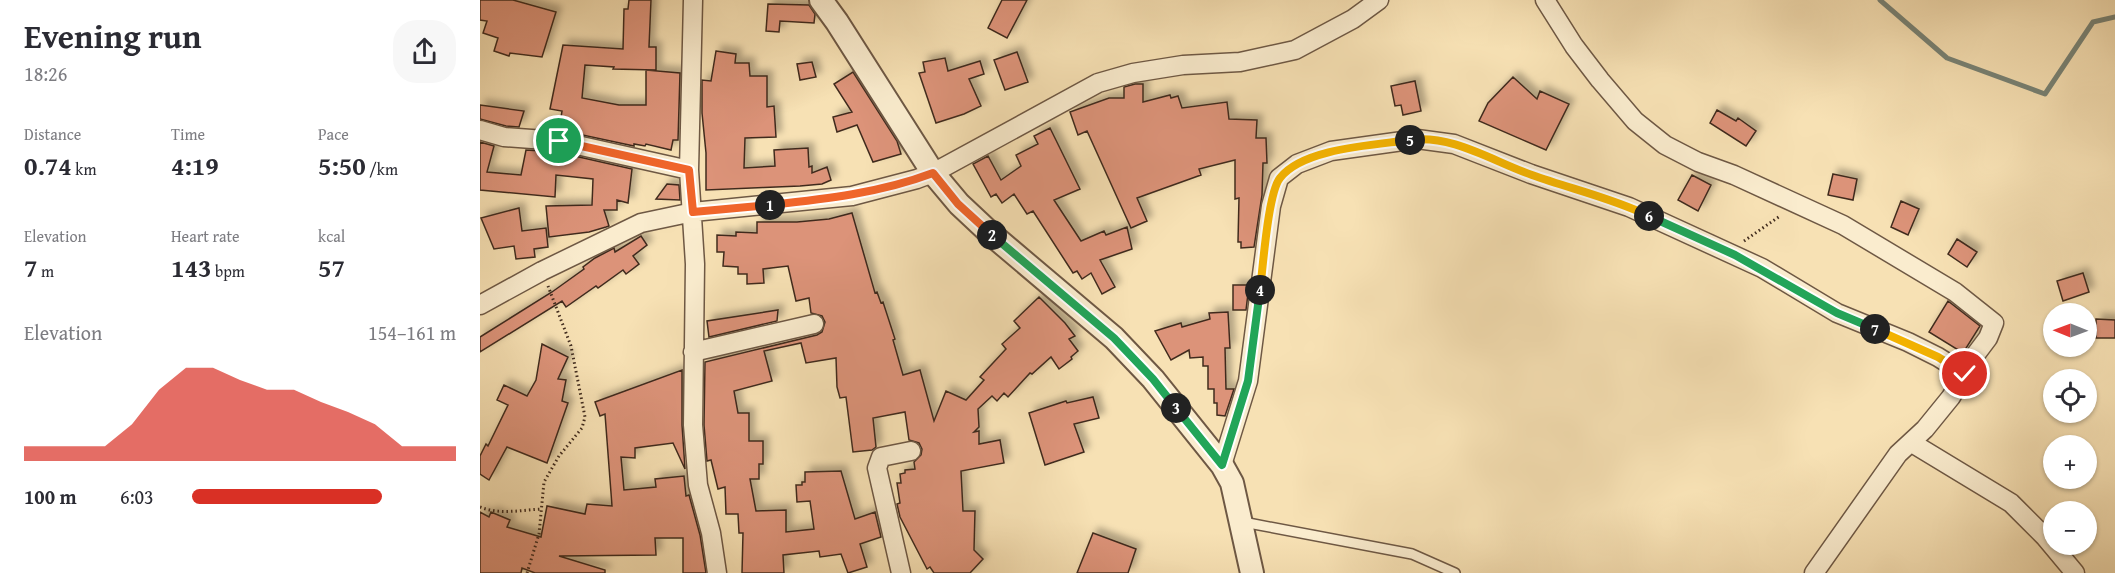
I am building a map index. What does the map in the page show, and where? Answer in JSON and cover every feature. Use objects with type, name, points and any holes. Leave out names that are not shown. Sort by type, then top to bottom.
[{"type":"street","points":[[693,0],[689,170],[695,264],[694,456],[698,485],[711,533],[717,573]]},
{"type":"street","points":[[820,0],[837,22],[933,173],[958,204],[1114,338],[1153,379],[1222,465],[1232,483],[1252,573]]},
{"type":"street","points":[[480,305],[542,271],[641,224],[693,212],[852,196],[917,179],[933,173],[1098,83],[1133,73],[1183,65],[1240,62],[1295,50],[1353,19],[1379,0]]},
{"type":"street","points":[[1545,0],[1600,80],[1635,121],[1665,145],[1698,162],[1843,225],[1955,292],[1994,323],[1992,330],[1939,414],[1898,454],[1814,573]]},
{"type":"street","points":[[480,130],[504,137],[559,141],[689,170]]},
{"type":"street","points":[[1222,465],[1248,381],[1271,206],[1279,178],[1297,164],[1331,151],[1417,139],[1454,144],[1531,174],[1629,207],[1735,255],[1837,313],[1908,342],[1965,374]]},
{"type":"street","points":[[693,352],[814,324]]},
{"type":"street","points":[[1911,443],[2011,503],[2076,573]]},
{"type":"street","points":[[901,573],[877,468],[881,457],[910,451]]},
{"type":"lane","points":[[1240,522],[1412,554],[1455,573]]},
{"type":"path","points":[[1735,255],[1745,240],[1796,204]]},
{"type":"path","points":[[527,573],[539,534],[544,482],[559,456],[582,428],[585,417],[571,346],[542,271]]},
{"type":"path","points":[[480,507],[506,512],[542,508]]},
{"type":"building","points":[[480,0],[513,0],[556,12],[542,57],[510,53],[509,56],[494,51],[498,38],[483,33],[487,21],[480,20]]},
{"type":"building","points":[[629,0],[651,0],[649,47],[656,47],[656,70],[613,69],[614,67],[585,65],[582,98],[619,105],[646,105],[646,70],[680,73],[678,140],[673,140],[671,150],[646,144],[645,146],[634,144],[634,146],[559,130],[562,111],[550,109],[563,45],[623,49],[624,9],[628,9]]},
{"type":"building","points":[[1002,0],[1027,0],[1007,38],[988,28]]},
{"type":"building","points":[[768,4],[809,5],[815,14],[814,23],[780,21],[779,32],[766,31]]},
{"type":"building","points":[[716,51],[736,54],[735,63],[749,63],[750,76],[767,76],[767,107],[774,106],[776,137],[745,138],[744,168],[775,166],[774,150],[808,148],[809,167],[812,166],[812,173],[827,167],[831,180],[822,184],[800,186],[706,190],[702,80],[711,81]]},
{"type":"building","points":[[1017,52],[1028,82],[1005,90],[994,60]]},
{"type":"building","points":[[945,58],[948,71],[980,61],[984,74],[969,79],[981,106],[936,123],[919,73],[925,72],[923,62]]},
{"type":"building","points":[[812,62],[816,77],[800,80],[797,64]]},
{"type":"building","points":[[853,72],[897,141],[901,154],[873,162],[857,125],[837,132],[833,117],[852,112],[834,84]]},
{"type":"building","points":[[1513,77],[1537,99],[1540,91],[1569,104],[1546,150],[1479,121],[1488,103]]},
{"type":"building","points":[[1415,81],[1421,111],[1403,115],[1401,105],[1395,106],[1391,86]]},
{"type":"building","points":[[1143,84],[1143,102],[1170,95],[1171,98],[1178,96],[1182,108],[1227,102],[1229,119],[1257,120],[1256,138],[1266,138],[1267,163],[1263,163],[1262,195],[1254,247],[1241,248],[1241,242],[1238,242],[1239,198],[1235,199],[1235,160],[1199,169],[1201,175],[1137,198],[1147,221],[1131,228],[1087,131],[1078,135],[1070,112],[1109,98],[1124,98],[1124,87]]},
{"type":"building","points":[[480,105],[524,111],[519,127],[480,119]]},
{"type":"building","points":[[1717,110],[1736,121],[1738,118],[1756,131],[1746,146],[1710,123]]},
{"type":"building","points":[[1050,128],[1080,189],[1054,200],[1081,241],[1104,231],[1106,235],[1127,227],[1132,249],[1100,260],[1115,287],[1102,294],[1091,273],[1082,279],[1077,271],[1073,273],[1033,211],[1027,214],[1014,194],[1002,203],[996,194],[991,197],[973,164],[988,156],[1001,180],[1021,166],[1016,155],[1038,144],[1034,136]]},
{"type":"building","points":[[480,142],[494,146],[487,172],[521,175],[526,150],[557,152],[632,169],[628,203],[617,200],[617,210],[604,210],[609,226],[589,232],[549,237],[546,206],[592,205],[593,179],[556,175],[555,197],[480,190]]},
{"type":"building","points":[[1833,174],[1857,179],[1853,200],[1828,195]]},
{"type":"building","points":[[1692,175],[1711,185],[1698,211],[1678,200]]},
{"type":"building","points":[[667,184],[679,185],[680,200],[656,199]]},
{"type":"building","points":[[1901,201],[1919,209],[1908,235],[1891,227]]},
{"type":"building","points":[[519,208],[522,231],[546,228],[548,247],[534,249],[535,257],[516,259],[514,246],[494,249],[481,218]]},
{"type":"building","points":[[852,213],[875,293],[877,292],[881,303],[883,302],[895,339],[893,340],[903,375],[920,370],[934,421],[946,391],[966,400],[984,380],[980,377],[1006,349],[1002,344],[1020,328],[1014,321],[1039,297],[1075,336],[1069,339],[1078,351],[1059,369],[1051,357],[1032,374],[1030,373],[1008,397],[1004,393],[997,401],[992,396],[978,409],[979,427],[974,432],[979,431],[979,444],[1000,440],[1004,463],[961,471],[963,511],[975,511],[974,550],[983,559],[970,573],[934,573],[930,567],[927,569],[900,517],[897,504],[900,503],[897,483],[901,483],[900,474],[905,473],[905,470],[915,469],[914,462],[921,455],[922,449],[919,443],[909,440],[905,412],[873,418],[876,447],[872,450],[853,452],[846,397],[840,398],[837,387],[836,358],[806,363],[801,343],[764,351],[772,381],[734,391],[738,413],[749,413],[749,441],[763,441],[763,464],[759,464],[759,479],[750,479],[756,511],[786,510],[786,532],[814,529],[810,501],[797,502],[796,485],[802,485],[802,482],[805,482],[805,472],[841,471],[855,519],[875,512],[881,537],[860,544],[867,567],[848,573],[841,554],[820,557],[819,551],[783,555],[784,573],[742,573],[743,533],[739,533],[738,514],[726,514],[725,487],[718,489],[711,460],[707,461],[704,425],[705,362],[817,335],[822,332],[825,322],[822,316],[811,313],[809,298],[796,301],[788,266],[763,269],[764,283],[747,284],[747,274],[738,274],[738,267],[723,266],[724,252],[717,252],[717,235],[736,236],[736,232],[757,233],[757,222],[829,219]]},
{"type":"building","points":[[641,236],[647,245],[633,256],[639,264],[626,274],[623,270],[566,307],[562,301],[480,352],[480,337],[552,292],[584,269],[583,267],[595,258],[614,248],[615,252]]},
{"type":"building","points":[[1957,239],[1977,252],[1967,267],[1948,254]]},
{"type":"building","points":[[2083,273],[2089,292],[2063,301],[2057,281]]},
{"type":"building","points":[[1233,285],[1249,285],[1246,310],[1233,310]]},
{"type":"building","points":[[1948,301],[1980,326],[1963,353],[1929,332]]},
{"type":"building","points":[[778,310],[777,321],[709,337],[707,321]]},
{"type":"building","points":[[1228,312],[1230,348],[1225,348],[1226,389],[1234,389],[1225,416],[1217,415],[1214,389],[1208,389],[1208,366],[1203,366],[1203,357],[1190,358],[1189,350],[1171,360],[1155,331],[1181,323],[1182,327],[1210,319],[1209,313]]},
{"type":"building","points":[[2097,319],[2115,320],[2115,338],[2097,338]]},
{"type":"building","points":[[542,344],[568,357],[558,379],[566,380],[562,401],[568,403],[547,463],[507,447],[489,480],[480,474],[480,456],[486,444],[488,446],[508,405],[497,400],[504,385],[527,396],[536,380]]},
{"type":"building","points":[[682,370],[685,469],[673,443],[635,448],[635,458],[621,457],[624,490],[656,487],[655,479],[684,476],[686,496],[689,495],[700,535],[706,573],[683,573],[683,538],[655,538],[656,555],[559,556],[605,570],[605,573],[535,573],[522,568],[521,573],[480,573],[480,512],[489,517],[491,512],[510,520],[507,527],[541,537],[547,506],[585,514],[587,504],[612,506],[605,414],[600,416],[595,402]]},
{"type":"building","points":[[1093,397],[1099,418],[1074,424],[1084,452],[1045,465],[1029,413],[1066,401],[1067,403]]},
{"type":"building","points":[[1093,533],[1136,549],[1128,573],[1077,573]]},
{"type":"waterway","points":[[1880,0],[1947,58],[2045,94],[2093,22],[2115,17]]},
{"type":"route","points":[[559,141],[689,170],[693,212],[852,196],[933,173],[958,204],[1114,338],[1153,379],[1222,465],[1248,381],[1271,206],[1279,178],[1297,164],[1331,151],[1417,139],[1454,144],[1531,174],[1629,207],[1762,268],[1837,313],[1908,342],[1965,374]]}]
